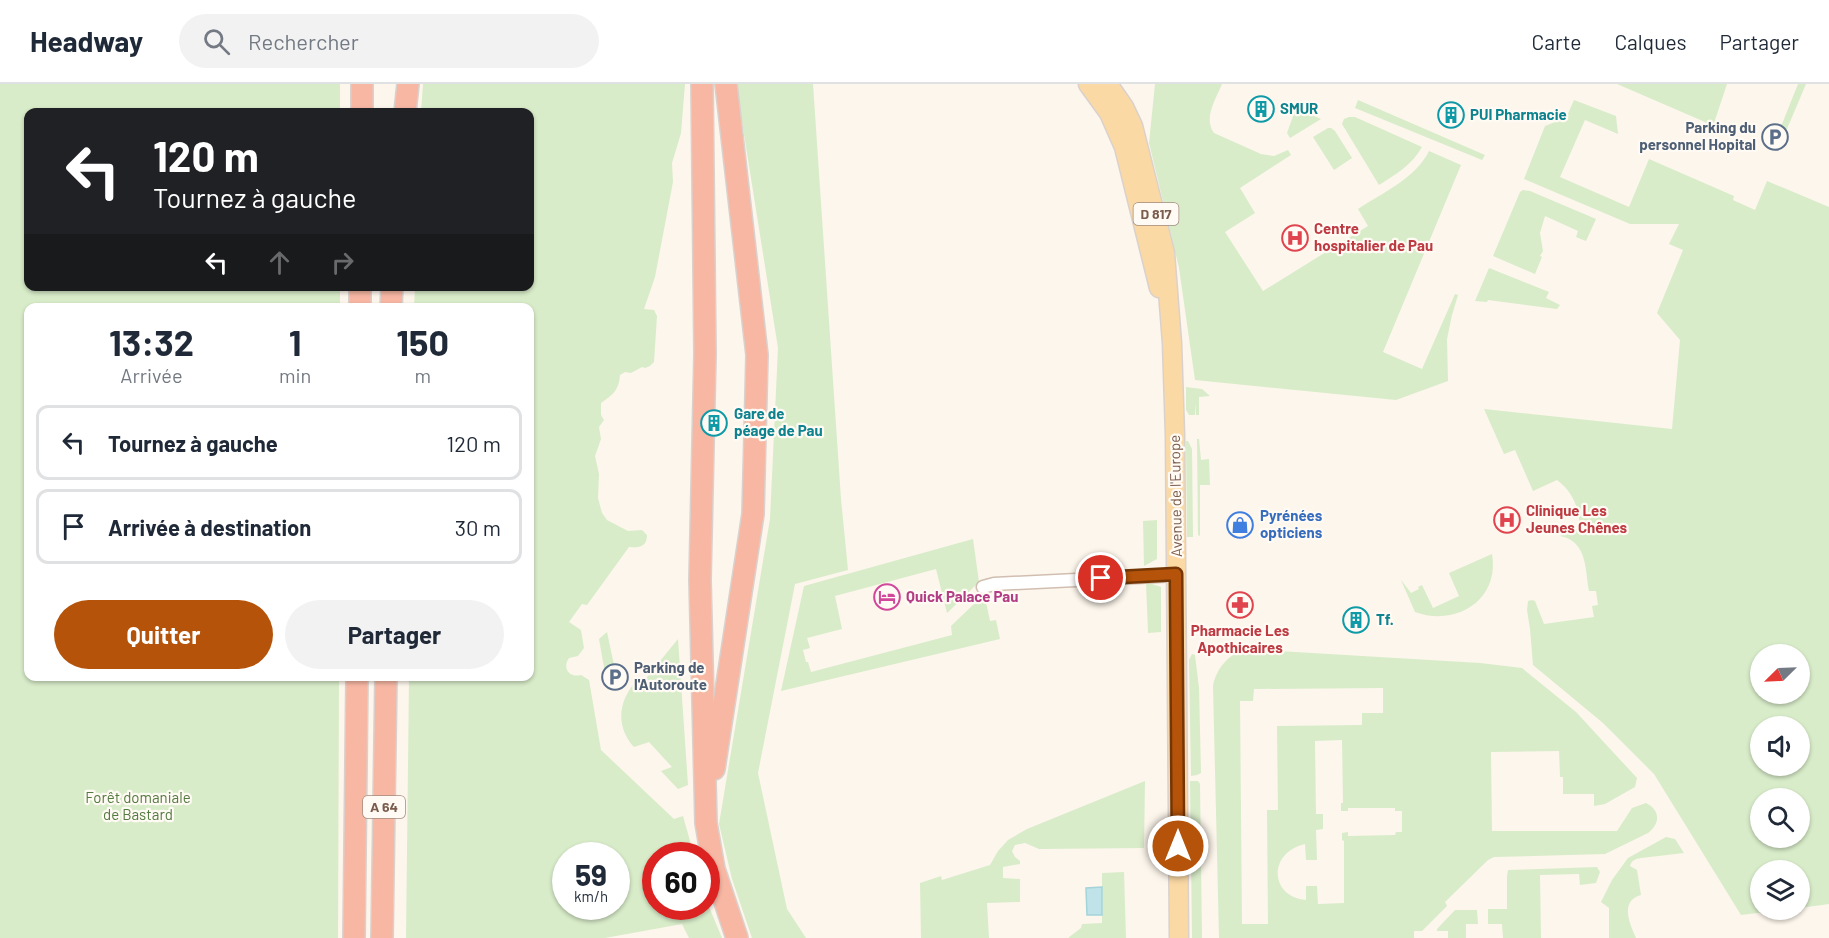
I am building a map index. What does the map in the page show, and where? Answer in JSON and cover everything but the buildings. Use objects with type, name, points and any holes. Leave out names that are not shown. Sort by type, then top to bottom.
[{"type":"highway","points":[[362,84],[362,108]]},
{"type":"highway","points":[[394,84],[394,108]]},
{"type":"highway","points":[[405,108],[408,84]]},
{"type":"highway","points":[[702,84],[705,354],[700,580],[705,823],[714,869],[737,938]]},
{"type":"highway","points":[[705,823],[753,514],[757,355],[726,84]]},
{"type":"highway","name":"A 64","points":[[354,938],[357,681]]},
{"type":"highway","name":"A 64","points":[[382,938],[386,681]]},
{"type":"main road","name":"Avenue de l'Europe","points":[[1088,84],[1109,113],[1124,147],[1172,343]]},
{"type":"main road","name":"Avenue de l'Europe","points":[[1108,84],[1124,107],[1133,126],[1165,254],[1172,343],[1175,436],[1179,938]]},
{"type":"street","points":[[983,587],[994,584],[1176,574]]},
{"type":"green space","name":"Forêt domaniale de Bastard","points":[[0,84],[340,84],[340,108],[24,108],[24,291],[340,291],[340,303],[24,303],[24,681],[339,681],[338,938],[0,938]]},
{"type":"green space","points":[[423,84],[685,84],[681,133],[672,163],[673,182],[655,277],[644,309],[654,310],[657,316],[654,362],[645,368],[620,375],[615,392],[601,403],[601,415],[604,420],[599,427],[601,439],[595,456],[599,474],[598,498],[602,513],[607,520],[628,531],[642,530],[647,535],[647,539],[642,546],[629,547],[587,605],[582,604],[569,622],[581,630],[584,648],[578,656],[569,658],[566,665],[570,674],[581,675],[589,680],[601,750],[674,819],[683,816],[690,842],[642,842],[642,920],[714,920],[722,938],[689,938],[682,924],[605,938],[406,938],[409,681],[534,681],[534,303],[414,303],[415,291],[534,291],[534,108],[421,108]]},
{"type":"green space","points":[[736,84],[813,84],[841,499],[848,570],[795,584],[758,773],[787,909],[806,938],[752,938],[732,879],[719,824],[770,519],[778,348]]},
{"type":"green space","points":[[1155,84],[1222,84],[1210,115],[1214,133],[1261,154],[1274,156],[1288,150],[1291,155],[1240,188],[1255,213],[1225,232],[1263,291],[1368,226],[1358,209],[1407,177],[1423,161],[1429,151],[1461,165],[1383,352],[1422,369],[1455,294],[1458,295],[1447,339],[1448,381],[1396,400],[1195,380],[1179,268],[1149,143]]},
{"type":"green space","points":[[1617,84],[1727,84],[1711,132],[1702,131],[1705,122]]},
{"type":"green space","points":[[1798,84],[1806,84],[1784,136],[1778,134]]},
{"type":"green space","points":[[1358,100],[1485,155],[1482,160],[1355,108]]},
{"type":"green space","points":[[1574,100],[1616,116],[1618,134],[1585,120],[1560,177],[1629,207],[1649,159],[1734,196],[1733,200],[1755,210],[1767,181],[1829,207],[1829,904],[1810,907],[1810,860],[1750,860],[1750,914],[1741,915],[1654,774],[1603,723],[1533,665],[1528,601],[1535,601],[1544,624],[1594,617],[1592,606],[1598,605],[1596,591],[1589,591],[1580,550],[1569,539],[1560,536],[1579,528],[1579,514],[1571,495],[1557,480],[1533,491],[1515,450],[1504,454],[1484,409],[1672,429],[1680,340],[1657,313],[1683,250],[1669,244],[1679,224],[1630,224],[1524,179],[1545,126],[1566,118]]},
{"type":"green space","points":[[1296,108],[1321,119],[1290,138],[1287,133]]},
{"type":"green space","points":[[1355,117],[1422,147],[1408,164],[1379,185],[1342,124],[1344,119]]},
{"type":"green space","points":[[1328,128],[1335,131],[1352,158],[1334,170],[1313,137]]},
{"type":"green space","points":[[1523,190],[1596,219],[1586,241],[1576,237],[1578,231],[1545,216],[1540,233],[1543,251],[1540,256],[1542,257],[1535,274],[1493,256],[1520,192]]},
{"type":"green space","points":[[1489,268],[1549,292],[1546,298],[1560,305],[1557,309],[1488,300],[1487,302],[1475,301]]},
{"type":"green space","points":[[1186,387],[1202,389],[1210,396],[1199,397],[1199,415],[1196,415],[1195,403],[1195,415],[1189,415],[1186,410]]},
{"type":"green space","points":[[1197,439],[1199,439],[1201,460],[1209,459],[1210,485],[1200,485],[1200,536],[1198,535]]},
{"type":"green space","points":[[1186,441],[1192,449],[1193,537],[1187,537]]},
{"type":"green space","points":[[1157,520],[1157,559],[1144,566],[1143,521]]},
{"type":"green space","points":[[973,539],[979,582],[947,613],[936,569],[835,596],[842,629],[807,638],[810,648],[803,650],[806,662],[811,672],[952,635],[951,626],[974,604],[986,602],[990,621],[996,620],[1000,639],[781,691],[804,586]]},
{"type":"green space","points":[[1492,554],[1493,570],[1489,585],[1482,597],[1472,606],[1445,616],[1430,616],[1415,612],[1401,580],[1411,593],[1422,585],[1433,608],[1459,596],[1449,573]]},
{"type":"green space","points":[[1146,582],[1161,587],[1161,632],[1148,633]]},
{"type":"green space","points":[[607,632],[617,679],[608,690],[599,639]]},
{"type":"green space","points":[[678,639],[688,785],[678,789],[661,771],[672,767],[649,742],[634,747],[628,739],[622,721],[622,712],[623,703],[632,686],[639,678],[643,682]]},
{"type":"green space","points":[[1245,649],[1480,663],[1522,668],[1576,712],[1637,778],[1635,787],[1605,804],[1594,806],[1594,794],[1563,794],[1559,751],[1491,752],[1492,831],[1617,831],[1632,808],[1646,803],[1654,809],[1657,821],[1648,833],[1605,854],[1494,857],[1488,860],[1445,902],[1447,906],[1422,931],[1414,931],[1414,938],[1219,938],[1213,686],[1220,668]],"holes":[[[1383,688],[1383,713],[1362,713],[1362,725],[1277,726],[1278,810],[1267,810],[1268,924],[1242,924],[1240,701],[1253,701],[1254,689]],[[1342,740],[1343,803],[1341,803],[1341,811],[1348,811],[1348,808],[1395,808],[1395,811],[1402,811],[1402,832],[1396,832],[1395,835],[1348,836],[1348,832],[1342,833],[1344,903],[1318,904],[1317,886],[1306,886],[1306,900],[1294,897],[1285,891],[1280,883],[1279,865],[1284,856],[1305,844],[1306,860],[1317,860],[1316,830],[1323,829],[1323,814],[1316,814],[1315,741]]]},
{"type":"green space","points":[[1192,654],[1195,655],[1199,688],[1201,773],[1191,776],[1189,660]]},
{"type":"green space","points":[[1145,781],[1144,848],[1039,849],[1025,843],[1015,845],[1012,851],[1020,864],[1003,867],[1003,878],[1020,879],[1020,902],[987,903],[989,938],[921,938],[920,883],[941,876],[942,880],[990,865],[1008,840],[1027,829]]},
{"type":"green space","points":[[1190,781],[1198,781],[1200,784],[1202,938],[1192,938]]},
{"type":"green space","points":[[1666,837],[1675,839],[1684,853],[1633,861],[1630,866],[1637,870],[1641,895],[1630,902],[1628,914],[1636,938],[1609,938],[1609,908],[1601,902],[1612,880],[1628,858]]},
{"type":"green space","points":[[1597,867],[1600,872],[1596,883],[1580,885],[1579,874],[1540,875],[1541,938],[1503,938],[1502,924],[1488,924],[1488,909],[1507,909],[1508,870]]},
{"type":"green space","points":[[1124,872],[1126,938],[1068,938],[1081,928],[1082,924],[1102,923],[1102,873]]},
{"type":"green space","points":[[1455,910],[1477,910],[1478,924],[1466,924],[1466,938],[1448,938],[1448,931],[1437,931]]},
{"type":"water","points":[[1102,887],[1102,915],[1087,915],[1086,888]]},
{"type":"place","name":"SMUR","points":[[1261,109]]},
{"type":"place","name":"PUI Pharmacie","points":[[1451,115]]},
{"type":"place","name":"Parking du personnel Hopital","points":[[1775,137]]},
{"type":"place","name":"Centre hospitalier de Pau","points":[[1295,238]]},
{"type":"place","name":"Gare de péage de Pau","points":[[714,423]]},
{"type":"place","name":"Clinique Les Jeunes Chênes","points":[[1507,520]]},
{"type":"place","name":"Pyrénées opticiens","points":[[1240,525]]},
{"type":"place","name":"Quick Palace Pau","points":[[887,597]]},
{"type":"place","name":"Pharmacie Les Apothicaires","points":[[1240,605]]},
{"type":"place","name":"Tf.","points":[[1356,620]]},
{"type":"place","name":"Parking de l'Autoroute","points":[[615,677]]},
{"type":"route","points":[[1101,578],[1176,574],[1178,846]]}]
